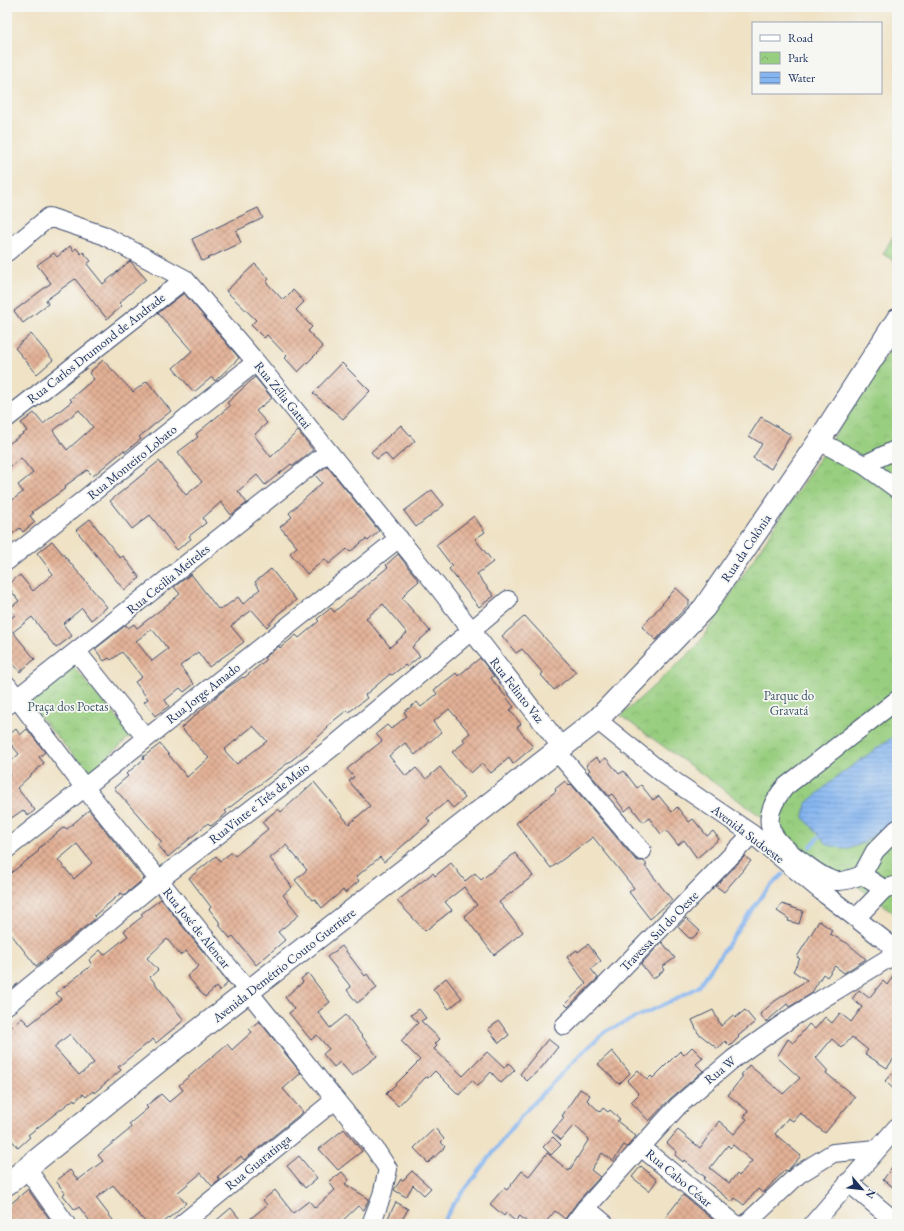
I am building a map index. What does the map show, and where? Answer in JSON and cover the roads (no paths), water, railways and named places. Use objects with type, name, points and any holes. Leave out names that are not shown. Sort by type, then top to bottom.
[{"type":"main road","name":"Rua da Colônia","points":[[560,751],[597,720],[704,608],[819,441],[897,320]]},
{"type":"main road","name":"Avenida Demétrio Couto Guerriere","points":[[7,1184],[249,992],[560,751]]},
{"type":"street","name":"Rua Zélia Gattai","points":[[7,252],[49,217],[103,235],[185,279],[256,362],[399,538],[471,631]]},
{"type":"street","name":"Rua Carlos Drumond de Andrade","points":[[7,418],[185,279]]},
{"type":"street","name":"Rua Monteiro Lobato","points":[[7,562],[256,362]]},
{"type":"street","points":[[819,441],[864,465],[896,486]]},
{"type":"street","points":[[864,465],[897,449]]},
{"type":"street","name":"Rua Cecilia Meireles","points":[[10,696],[77,652],[328,452]]},
{"type":"street","name":"Rua Jorge Amado","points":[[7,849],[399,538]]},
{"type":"street","name":"RuaVinte e Três de Maio","points":[[7,1005],[159,880],[330,749],[508,600]]},
{"type":"street","name":"Rua Felinto Vaz","points":[[471,631],[560,751],[642,851]]},
{"type":"street","points":[[77,652],[146,738]]},
{"type":"street","name":"Rua José de Alencar","points":[[10,696],[375,1149],[388,1169],[382,1195],[372,1224]]},
{"type":"street","points":[[856,918],[890,887],[862,875],[842,881],[835,881],[810,868],[779,844],[771,832],[770,814],[774,800],[785,787],[897,700]]},
{"type":"street","name":"Avenida Sudoeste","points":[[597,720],[665,775],[752,834],[897,951]]},
{"type":"street","points":[[862,875],[875,852],[897,828]]},
{"type":"street","name":"Travessa Sul do Oeste","points":[[564,1026],[605,986],[752,834]]},
{"type":"street","name":"Rua W","points":[[574,1224],[586,1208],[678,1106],[733,1059],[791,1018],[897,951]]},
{"type":"street","name":"Rua Guaratinga","points":[[182,1224],[335,1100]]},
{"type":"street","points":[[812,1224],[897,1127]]},
{"type":"street","name":"Rua Cabo César","points":[[641,1147],[735,1224]]},
{"type":"street","points":[[746,1224],[799,1174],[833,1153],[877,1150]]},
{"type":"street","points":[[26,1169],[66,1224]]},
{"type":"street","points":[[848,1182],[897,1223]]},
{"type":"street","points":[[586,1208],[605,1224]]},
{"type":"water","points":[[897,734],[897,818],[861,844],[848,849],[828,845],[804,818],[806,804],[834,779]]},
{"type":"waterway","points":[[810,847],[819,837]]},
{"type":"waterway","points":[[442,1224],[453,1205],[521,1116],[584,1051],[606,1031],[676,999],[698,987],[764,893],[783,874]]},
{"type":"park label","name":"Parque do Gravatá","points":[[789,702]]},
{"type":"park label","name":"Praça dos Poetas","points":[[68,706]]}]
